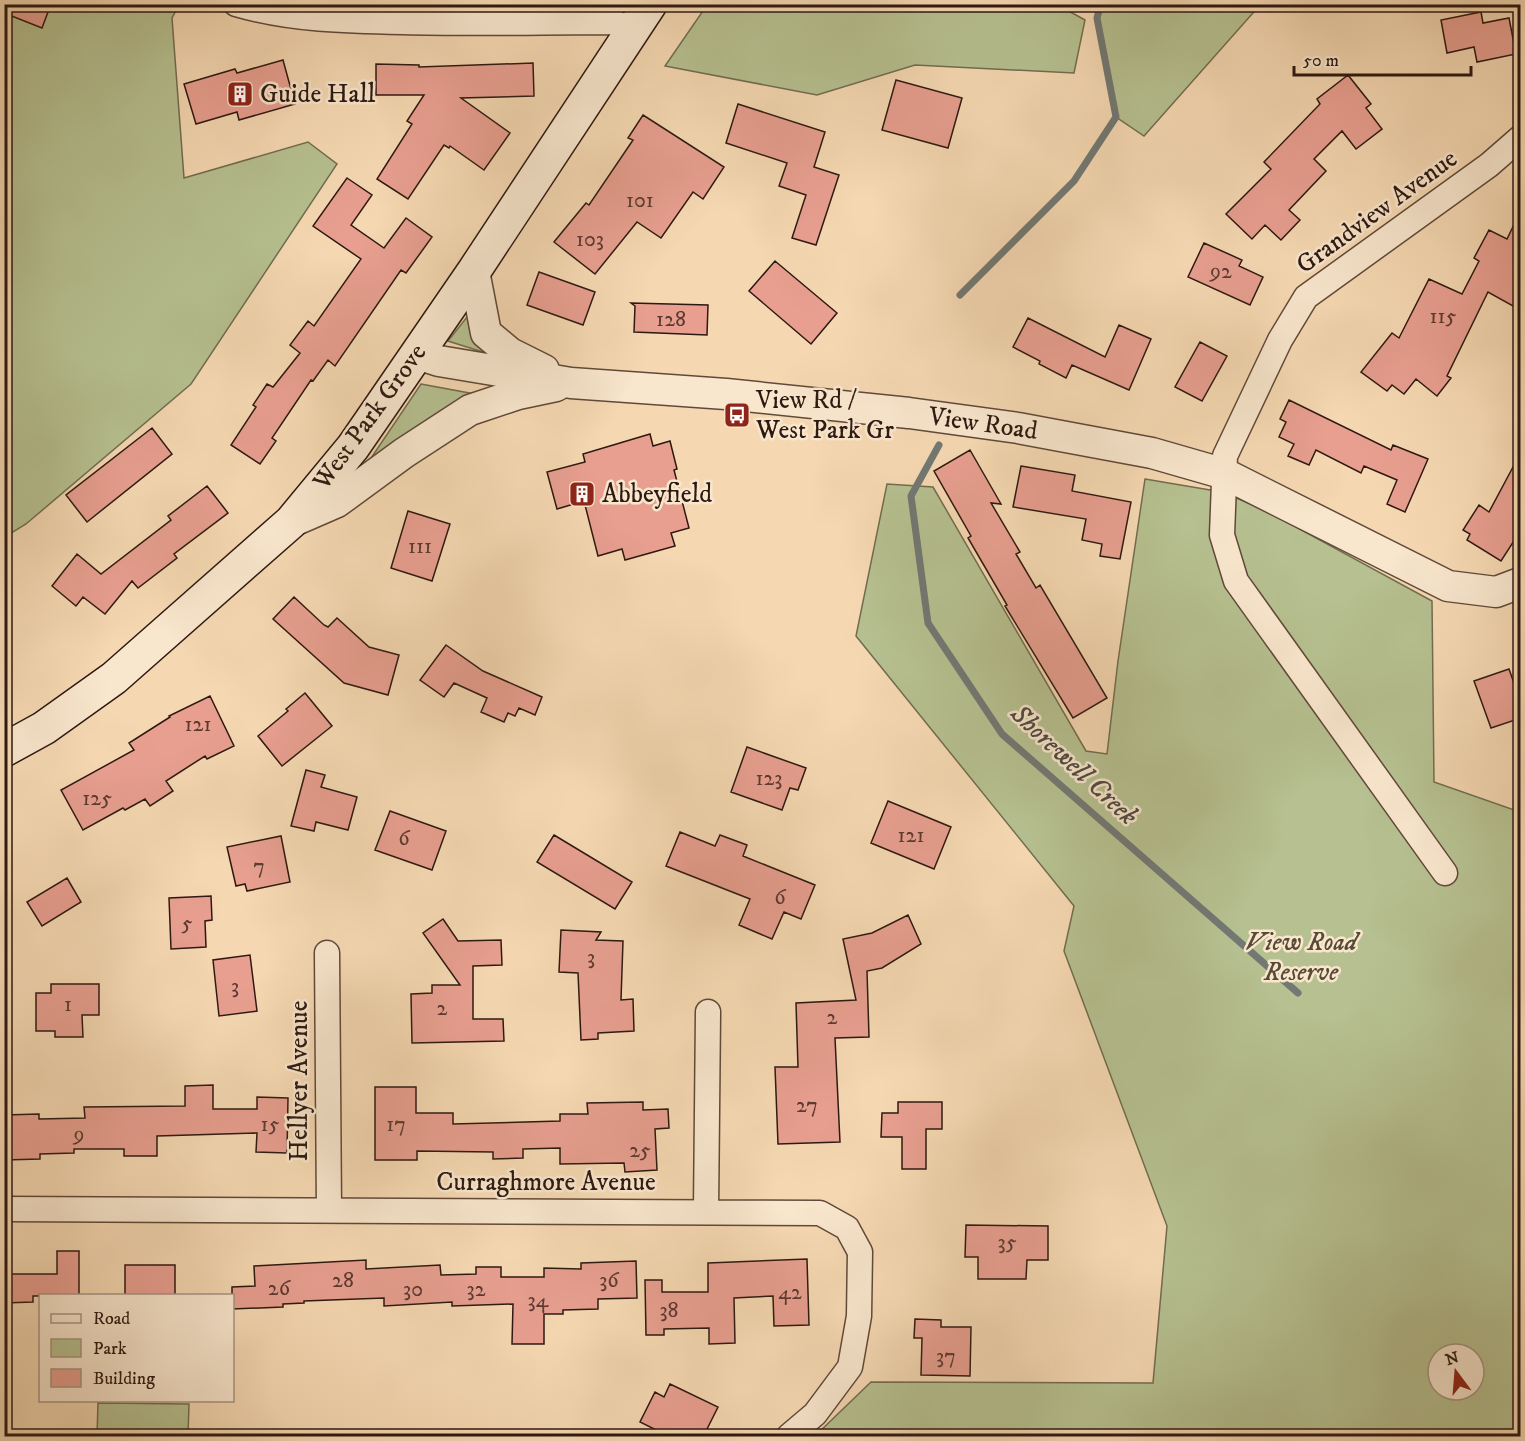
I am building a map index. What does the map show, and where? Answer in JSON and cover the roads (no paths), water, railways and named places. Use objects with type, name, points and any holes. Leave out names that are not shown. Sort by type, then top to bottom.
[{"type":"main road","name":"West Park Grove","points":[[4,750],[44,728],[114,678],[291,522],[353,447],[474,271],[641,17]]},
{"type":"street","points":[[236,4],[290,16],[339,21],[614,22],[641,17]]},
{"type":"street","name":"Grandview Avenue","points":[[1445,873],[1236,581],[1222,534],[1225,456],[1280,340],[1306,297],[1489,165],[1521,138]]},
{"type":"street","points":[[474,271],[486,333],[510,353],[571,383]]},
{"type":"street","name":"View Road","points":[[417,354],[439,361],[571,383],[909,413],[1018,428],[1152,453],[1225,474],[1448,586],[1496,592],[1521,583]]},
{"type":"street","points":[[291,522],[337,502],[404,453],[470,410],[518,394],[571,383]]},
{"type":"street","name":"Hellyer Avenue","points":[[327,953],[329,1209]]},
{"type":"street","points":[[706,1211],[708,1012]]},
{"type":"street","name":"Curraghmore Avenue","points":[[4,1209],[820,1213],[847,1228],[860,1252],[859,1316],[850,1367],[815,1414],[789,1437]]},
{"type":"waterway","name":"Shorewell Creek","points":[[960,295],[1074,181],[1116,117],[1097,18],[1101,4]]},
{"type":"waterway","name":"Shorewell Creek","points":[[939,445],[911,496],[928,623],[1002,734],[1298,993]]},
{"type":"place","name":"Guide Hall","points":[[240,94]]},
{"type":"place","name":"View Rd / West Park Gr","points":[[737,415]]},
{"type":"place","name":"Abbeyfield","points":[[582,494]]},
{"type":"park label","name":"View Road Reserve","points":[[1301,957]]}]
